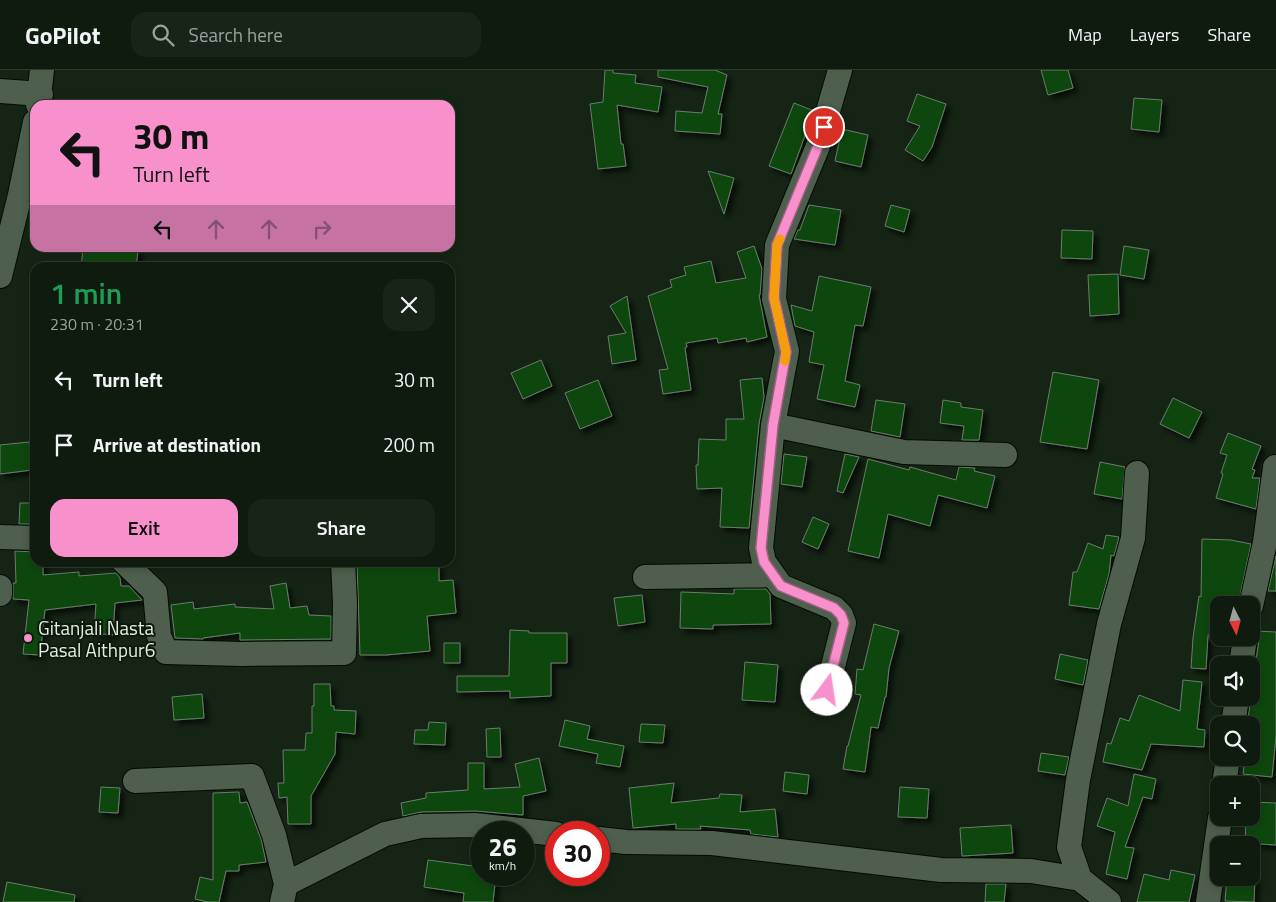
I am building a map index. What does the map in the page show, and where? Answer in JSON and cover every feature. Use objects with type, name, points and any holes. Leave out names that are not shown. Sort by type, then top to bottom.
[{"type":"street","points":[[0,91],[40,100],[42,70]]},
{"type":"street","points":[[827,690],[844,623],[841,615],[834,608],[781,586],[764,562],[761,548],[773,425],[786,352],[774,298],[777,245],[818,146],[840,70]]},
{"type":"street","points":[[0,276],[30,146]]},
{"type":"street","points":[[773,425],[904,452],[1005,455]]},
{"type":"street","points":[[1253,596],[1265,542],[1276,467]]},
{"type":"street","points":[[1080,879],[1069,847],[1078,780],[1109,624],[1133,538],[1137,473]]},
{"type":"street","points":[[0,537],[30,538]]},
{"type":"street","points":[[129,567],[155,592],[159,636],[166,652],[241,654],[344,653],[343,567]]},
{"type":"street","points":[[645,577],[773,574]]},
{"type":"street","points":[[0,587],[0,594]]},
{"type":"street","points":[[135,781],[252,776],[274,835],[284,893],[385,834],[421,826],[475,825],[545,833]]},
{"type":"street","points":[[1208,902],[1219,826]]},
{"type":"street","points":[[610,840],[712,843],[942,870],[1031,871],[1080,879],[1109,902]]},
{"type":"building","points":[[605,70],[613,70],[613,73],[636,75],[635,83],[662,87],[658,112],[617,105],[621,144],[623,144],[626,166],[598,169],[590,104],[603,102]]},
{"type":"building","points":[[658,70],[715,70],[727,75],[718,114],[722,114],[720,134],[675,131],[676,111],[702,113],[708,87],[658,77]]},
{"type":"building","points":[[1041,70],[1068,70],[1073,88],[1048,95]]},
{"type":"building","points":[[917,94],[946,104],[932,147],[923,161],[905,150],[920,126],[907,121]]},
{"type":"building","points":[[1134,98],[1162,100],[1159,132],[1131,129]]},
{"type":"building","points":[[794,103],[814,111],[791,174],[769,166]]},
{"type":"building","points":[[842,129],[868,135],[861,167],[835,161]]},
{"type":"building","points":[[708,171],[734,178],[724,214]]},
{"type":"building","points":[[809,205],[841,210],[835,245],[794,239],[798,230],[800,230]]},
{"type":"building","points":[[891,205],[910,210],[904,232],[885,226]]},
{"type":"building","points":[[1062,230],[1093,231],[1092,259],[1061,258]]},
{"type":"building","points":[[754,246],[762,269],[759,295],[767,337],[747,342],[746,338],[718,343],[717,338],[686,343],[687,347],[685,348],[691,390],[663,394],[659,370],[668,369],[648,296],[672,287],[670,280],[686,275],[684,267],[711,261],[716,283],[746,278],[737,252]]},
{"type":"building","points":[[1124,246],[1149,250],[1144,279],[1120,275]]},
{"type":"building","points":[[83,252],[138,252],[137,262],[82,262]]},
{"type":"building","points":[[1118,274],[1119,314],[1090,316],[1088,275]]},
{"type":"building","points":[[819,276],[871,287],[863,326],[855,325],[845,381],[860,385],[855,407],[817,399],[824,365],[809,362],[814,332],[795,326],[791,305],[812,311]]},
{"type":"building","points":[[627,296],[636,360],[612,364],[608,336],[626,333],[610,306]]},
{"type":"building","points":[[541,360],[552,386],[523,399],[511,373]]},
{"type":"building","points":[[1053,372],[1099,380],[1087,449],[1040,442]]},
{"type":"building","points":[[762,378],[764,397],[759,424],[749,528],[720,527],[722,488],[697,489],[696,465],[698,465],[699,439],[726,440],[726,419],[744,419],[740,380]]},
{"type":"building","points":[[598,380],[612,416],[580,429],[565,393]]},
{"type":"building","points":[[1173,398],[1202,412],[1189,438],[1160,424]]},
{"type":"building","points":[[876,400],[905,404],[900,437],[871,431]]},
{"type":"building","points":[[943,400],[961,403],[961,407],[983,410],[979,440],[962,440],[964,426],[940,423]]},
{"type":"building","points":[[1228,433],[1261,446],[1252,469],[1255,470],[1252,478],[1260,478],[1256,509],[1216,498],[1227,455],[1220,453]]},
{"type":"building","points":[[29,442],[30,470],[0,474],[0,445]]},
{"type":"building","points":[[784,454],[807,457],[802,487],[781,484]]},
{"type":"building","points":[[845,454],[859,457],[843,493],[837,491]]},
{"type":"building","points":[[868,459],[909,470],[910,467],[956,480],[959,467],[975,468],[974,471],[995,476],[987,508],[938,495],[930,526],[888,514],[879,558],[848,551]]},
{"type":"building","points":[[1100,462],[1125,467],[1122,499],[1094,494]]},
{"type":"building","points":[[20,503],[30,503],[30,524],[19,524]]},
{"type":"building","points":[[813,517],[829,524],[818,549],[802,542]]},
{"type":"building","points":[[1106,535],[1119,537],[1114,556],[1111,555],[1109,574],[1099,609],[1069,605],[1073,572],[1077,572],[1088,543],[1103,549]]},
{"type":"building","points":[[1202,539],[1231,540],[1251,544],[1240,596],[1210,596],[1210,635],[1208,635],[1206,669],[1191,668],[1199,596],[1201,597]]},
{"type":"building","points":[[15,551],[30,552],[30,567],[43,567],[43,575],[79,572],[79,576],[116,573],[120,578],[121,586],[129,586],[142,600],[115,603],[113,635],[94,633],[96,604],[45,610],[40,655],[23,654],[29,600],[13,599],[13,583],[16,583]]},
{"type":"building","points":[[1276,556],[1276,591],[1268,591]]},
{"type":"building","points":[[357,567],[439,567],[439,581],[453,580],[456,613],[427,616],[430,651],[360,655]]},
{"type":"building","points":[[286,583],[290,608],[307,606],[309,615],[331,616],[331,639],[240,640],[240,633],[203,639],[175,638],[171,605],[193,602],[194,609],[235,604],[235,607],[274,609],[270,586]]},
{"type":"building","points":[[734,589],[766,589],[770,594],[771,624],[713,625],[713,629],[680,628],[681,592],[734,594]]},
{"type":"building","points":[[642,595],[645,622],[618,626],[614,598]]},
{"type":"building","points":[[874,624],[899,631],[889,668],[886,697],[878,728],[871,727],[865,772],[843,769],[847,746],[861,695],[855,694],[857,669],[863,670]]},
{"type":"building","points":[[510,630],[529,631],[529,633],[567,633],[567,663],[551,663],[551,696],[510,698],[510,691],[457,692],[457,676],[509,676]]},
{"type":"building","points":[[1260,631],[1276,632],[1276,736],[1272,777],[1243,774],[1244,766],[1260,766],[1260,716],[1248,716],[1250,706],[1260,706],[1260,656],[1257,656],[1258,646],[1260,646]]},
{"type":"building","points":[[444,643],[460,643],[460,663],[444,663]]},
{"type":"building","points":[[1060,654],[1088,660],[1083,685],[1055,679]]},
{"type":"building","points":[[745,662],[778,665],[775,702],[742,700]]},
{"type":"building","points":[[1183,680],[1202,682],[1197,729],[1205,730],[1204,747],[1151,744],[1142,770],[1103,762],[1107,743],[1111,744],[1120,718],[1129,721],[1139,695],[1180,711]]},
{"type":"building","points":[[314,684],[330,684],[331,706],[334,706],[334,710],[356,711],[355,734],[336,732],[335,754],[311,796],[311,824],[288,824],[287,797],[279,798],[278,783],[284,783],[283,750],[305,750],[306,733],[312,733]]},
{"type":"building","points":[[202,694],[204,718],[174,720],[172,697]]},
{"type":"building","points":[[565,720],[590,726],[587,739],[624,746],[620,767],[596,763],[598,754],[559,746]]},
{"type":"building","points":[[429,722],[446,723],[445,745],[414,744],[415,730],[428,730]]},
{"type":"building","points":[[641,724],[665,725],[663,743],[639,742]]},
{"type":"building","points":[[500,728],[501,757],[487,757],[486,729]]},
{"type":"building","points":[[1041,753],[1069,757],[1065,775],[1038,771]]},
{"type":"building","points":[[539,758],[546,791],[523,796],[523,815],[475,811],[421,812],[403,816],[401,803],[426,798],[426,793],[468,790],[468,763],[484,763],[484,789],[520,787],[515,764]]},
{"type":"building","points":[[785,772],[809,775],[807,794],[783,791]]},
{"type":"building","points":[[1134,774],[1156,779],[1152,799],[1143,797],[1125,847],[1134,848],[1127,879],[1106,874],[1115,832],[1097,826],[1107,798],[1128,806]]},
{"type":"building","points":[[674,783],[671,803],[719,798],[720,794],[742,795],[740,812],[775,809],[778,837],[751,834],[750,830],[700,826],[701,829],[676,829],[676,824],[633,828],[629,788]]},
{"type":"building","points":[[101,787],[120,788],[118,813],[99,812]]},
{"type":"building","points":[[900,787],[929,789],[927,818],[898,817]]},
{"type":"building","points":[[239,792],[240,803],[247,802],[261,839],[266,862],[239,865],[239,871],[226,871],[219,902],[195,899],[200,877],[213,880],[213,793]]},
{"type":"building","points":[[1260,802],[1276,803],[1276,845],[1260,844],[1260,836],[1245,836],[1246,826],[1260,826]]},
{"type":"building","points":[[1011,825],[1013,853],[962,856],[960,828]]},
{"type":"building","points":[[428,860],[470,866],[470,886],[495,886],[493,902],[463,902],[464,893],[424,887]]},
{"type":"building","points":[[1171,870],[1195,875],[1189,902],[1137,902],[1144,874],[1169,880]]},
{"type":"building","points":[[7,882],[75,895],[74,902],[3,902]]},
{"type":"building","points":[[986,884],[1006,884],[1004,902],[985,902]]},
{"type":"building","points":[[1226,886],[1255,886],[1254,902],[1225,901]]},
{"type":"slow traffic","points":[[780,239],[777,245],[774,298],[786,352],[785,361]]},
{"type":"place","name":"Gitanjali Nasta Pasal Aithpur6","points":[[28,638]]},
{"type":"route","points":[[824,127],[777,245],[774,298],[786,352],[773,425],[761,548],[764,562],[781,586],[834,608],[841,615],[844,623],[827,690]]}]
